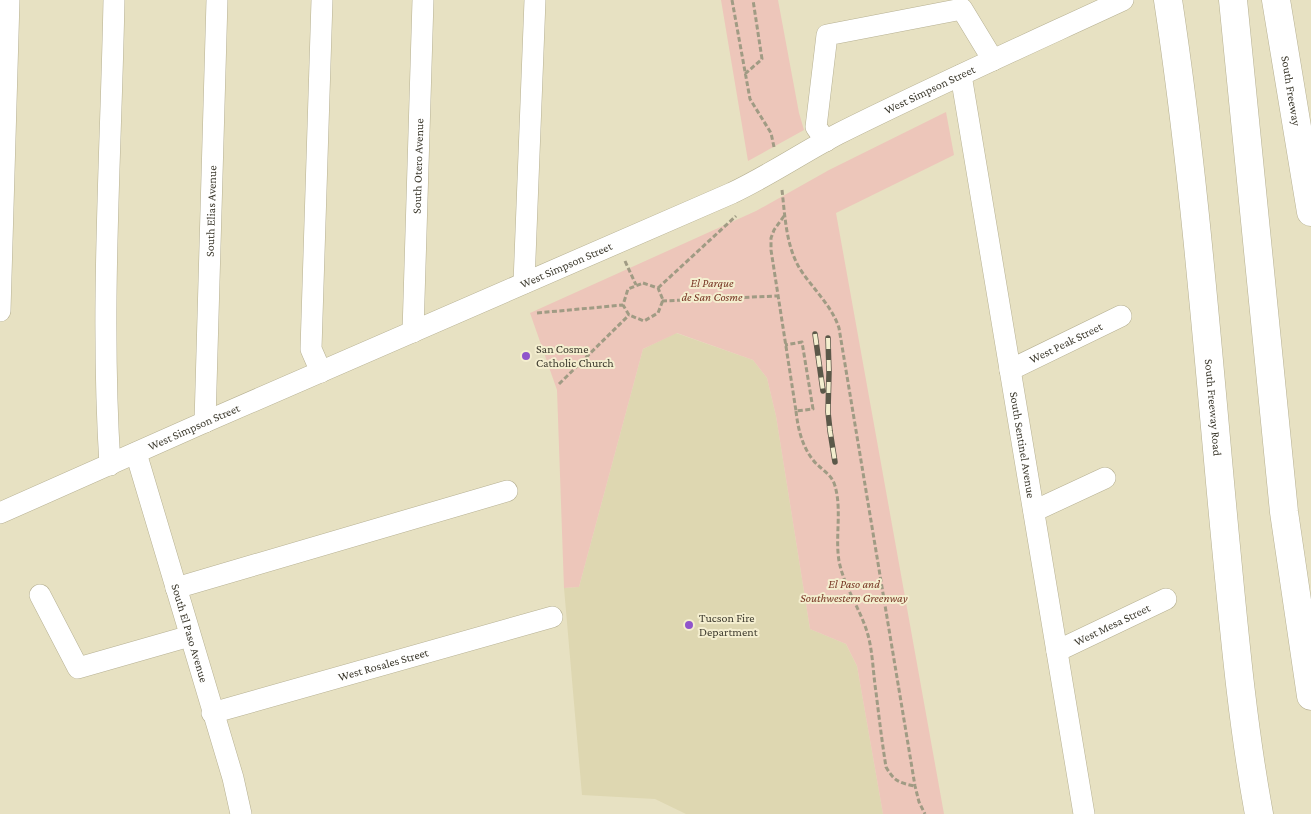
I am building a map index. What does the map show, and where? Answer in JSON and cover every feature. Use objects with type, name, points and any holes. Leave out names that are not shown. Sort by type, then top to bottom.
[{"type":"main road","name":"South Freeway Road","points":[[1168,0],[1184,109],[1237,660],[1246,739],[1259,814]]},
{"type":"main road","points":[[1233,0],[1284,512],[1311,696]]},
{"type":"main road","name":"South Freeway","points":[[1276,0],[1311,212]]},
{"type":"street","points":[[0,311],[9,0]]},
{"type":"street","points":[[110,465],[106,413],[106,270],[114,0]]},
{"type":"street","name":"South Elias Avenue","points":[[204,422],[217,0]]},
{"type":"street","points":[[320,372],[311,348],[322,0]]},
{"type":"street","name":"South Otero Avenue","points":[[413,332],[424,0]]},
{"type":"street","points":[[524,283],[535,0]]},
{"type":"street","name":"West Simpson Street","points":[[0,513],[736,190],[826,141],[961,75],[1123,0]]},
{"type":"street","points":[[826,141],[816,127],[828,35],[962,9],[993,60]]},
{"type":"street","name":"South Sentinel Avenue","points":[[961,75],[1084,814]]},
{"type":"street","name":"West Peak Street","points":[[1010,370],[1122,316]]},
{"type":"street","name":"South El Paso Avenue","points":[[136,453],[212,713],[233,778],[241,814]]},
{"type":"street","points":[[1034,511],[1105,478]]},
{"type":"street","points":[[176,588],[506,491]]},
{"type":"street","points":[[40,595],[78,668],[190,636]]},
{"type":"street","name":"West Mesa Street","points":[[1057,651],[1166,599]]},
{"type":"street","name":"West Rosales Street","points":[[212,713],[552,617]]},
{"type":"path","points":[[732,0],[750,99],[771,133],[779,168],[790,245],[800,270],[833,315],[839,328],[915,786],[919,802],[925,814]]},
{"type":"path","points":[[745,74],[762,59],[753,0]]},
{"type":"path","points":[[658,288],[741,211]]},
{"type":"path","points":[[785,216],[774,230],[770,244],[799,431],[813,460],[829,475],[835,485],[838,512],[839,563],[861,614],[868,636],[886,767],[896,780],[915,786]]},
{"type":"path","points":[[624,259],[636,286]]},
{"type":"path","points":[[643,282],[658,288],[662,301],[658,314],[644,321],[628,315],[623,305],[628,289],[643,282]]},
{"type":"path","points":[[662,301],[777,296]]},
{"type":"path","points":[[537,313],[623,305]]},
{"type":"path","points":[[559,384],[628,315]]},
{"type":"path","points":[[785,345],[802,342],[813,409],[796,411]]},
{"type":"shaded area","points":[[676,333],[753,360],[767,378],[776,416],[810,629],[846,644],[857,666],[883,814],[686,814],[655,799],[582,795],[564,588],[579,587],[643,349]]},
{"type":"green space","points":[[721,0],[778,0],[799,113],[804,130],[748,161]]},
{"type":"green space","name":"El Paso and Southwestern Greenway","points":[[946,112],[954,155],[836,213],[944,814],[883,814],[857,666],[846,644],[810,629],[776,416],[767,378],[753,360],[677,333],[643,349],[579,587],[564,588],[557,390],[530,313],[756,211],[829,170]]},
{"type":"railway","points":[[815,334],[823,391]]},
{"type":"railway","points":[[828,338],[828,412],[835,462]]},
{"type":"place","name":"San Cosme Catholic Church","points":[[526,356]]},
{"type":"place","name":"Tucson Fire Department","points":[[689,625]]},
{"type":"park label","name":"El Parque de San Cosme","points":[[712,290]]}]
